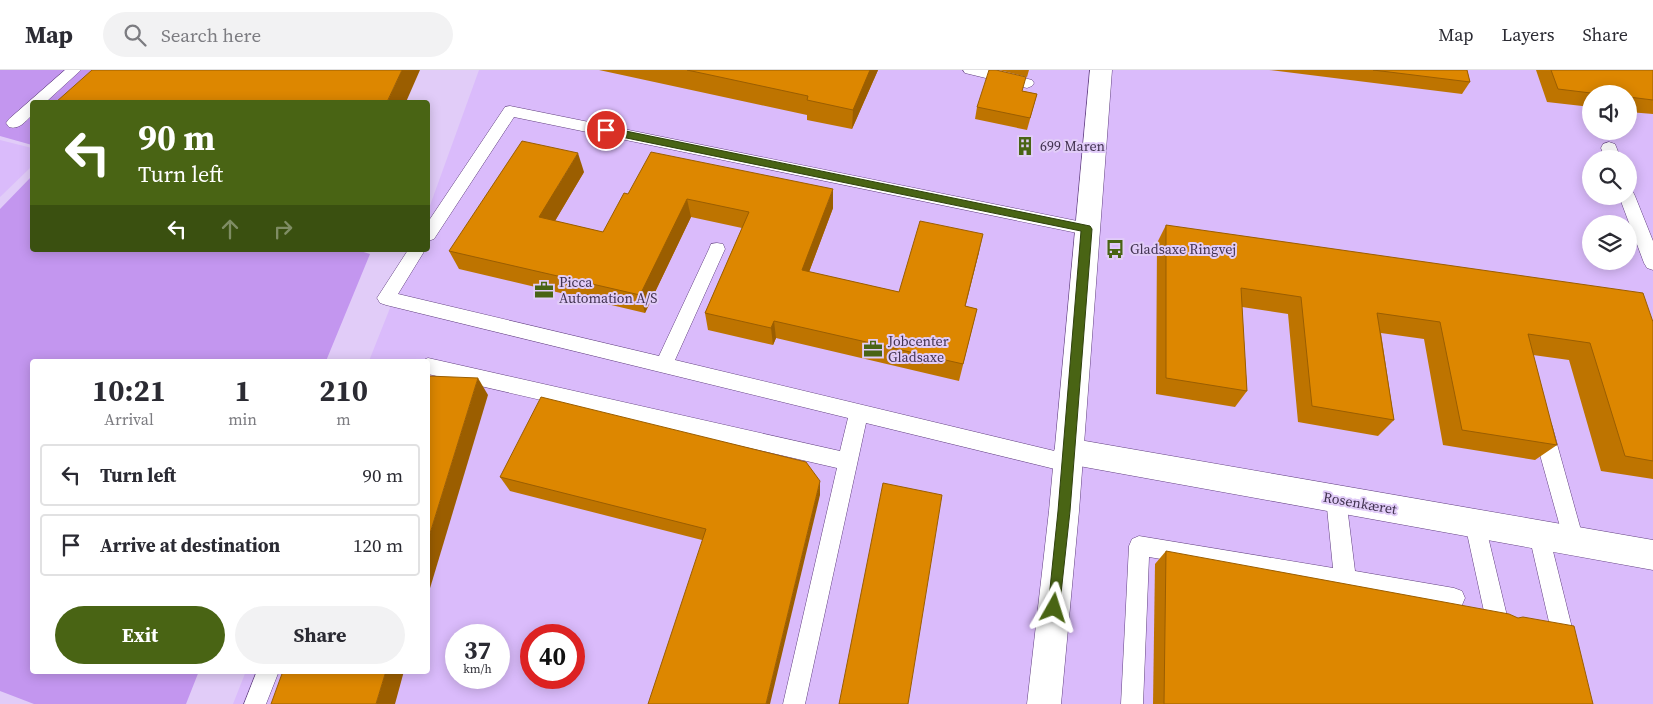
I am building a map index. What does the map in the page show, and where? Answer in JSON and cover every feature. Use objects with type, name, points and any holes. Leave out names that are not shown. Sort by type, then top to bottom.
[{"type":"street","points":[[1044,704],[1100,70]]},
{"type":"street","name":"Rosenkæret","points":[[1067,457],[1336,498],[1653,555]]},
{"type":"lane","points":[[39,100],[74,70]]},
{"type":"lane","points":[[970,70],[1027,83]]},
{"type":"lane","points":[[14,123],[30,109]]},
{"type":"lane","points":[[430,232],[510,111],[1087,229]]},
{"type":"lane","points":[[1630,205],[1653,263]]},
{"type":"lane","points":[[664,365],[717,249]]},
{"type":"lane","points":[[416,252],[386,298],[858,412],[1067,457]]},
{"type":"lane","points":[[430,366],[848,462]]},
{"type":"lane","points":[[1536,407],[1574,541]]},
{"type":"lane","points":[[794,704],[858,412]]},
{"type":"lane","points":[[1336,498],[1346,580]]},
{"type":"lane","points":[[1475,524],[1496,616]]},
{"type":"lane","points":[[1539,535],[1571,666]]},
{"type":"lane","points":[[1132,704],[1139,546],[1454,598]]},
{"type":"lane","points":[[255,704],[267,674]]},
{"type":"shaded area","points":[[0,70],[130,70],[97,100],[30,100],[30,144],[0,136]]},
{"type":"shaded area","points":[[479,70],[1653,70],[1653,704],[233,704],[245,674],[430,674],[430,359],[370,359],[412,252],[430,252],[430,205]]},
{"type":"shaded area","points":[[0,140],[30,148],[30,168],[0,197]]},
{"type":"shaded area","points":[[30,178],[30,252],[364,252],[370,254],[327,359],[30,359],[30,674],[198,674],[186,704],[34,704],[0,691],[0,209]]},
{"type":"building","points":[[92,70],[402,70],[388,100],[58,100]]},
{"type":"building","points":[[687,70],[870,70],[853,110],[807,100],[808,96]]},
{"type":"building","points":[[989,70],[1026,77],[1022,91],[1037,94],[1030,118],[977,107]]},
{"type":"building","points":[[1373,70],[1467,70],[1470,82]]},
{"type":"building","points":[[1551,70],[1653,70],[1653,100],[1637,98],[1637,85],[1582,85],[1582,92],[1558,89]]},
{"type":"building","points":[[522,141],[578,153],[539,217],[603,232],[624,193],[628,194],[651,152],[833,189],[802,270],[899,292],[920,221],[983,234],[965,306],[977,309],[963,364],[774,321],[771,328],[705,313],[749,212],[687,199],[640,295],[449,251]]},
{"type":"building","points":[[1166,225],[1643,293],[1653,322],[1653,461],[1625,456],[1590,343],[1528,334],[1557,445],[1462,430],[1440,322],[1377,313],[1394,420],[1312,406],[1301,297],[1241,288],[1247,391],[1166,378]]},
{"type":"building","points":[[430,376],[478,378],[430,534]]},
{"type":"building","points":[[541,397],[806,462],[820,481],[766,704],[648,704],[706,529],[500,477]]},
{"type":"building","points":[[883,483],[942,495],[908,704],[839,704]]},
{"type":"building","points":[[1166,551],[1509,614],[1518,618],[1523,617],[1574,626],[1593,704],[1164,704]]},
{"type":"building","points":[[282,674],[385,674],[376,704],[271,704]]},
{"type":"place","name":"699 Maren","points":[[1025,146]]},
{"type":"place","name":"Gladsaxe Ringvej","points":[[1115,249]]},
{"type":"place","name":"Picca Automation A/S","points":[[544,290]]},
{"type":"place","name":"Jobcenter Gladsaxe","points":[[873,349]]},
{"type":"route","points":[[606,130],[1087,229],[1064,511],[1054,608]]}]
